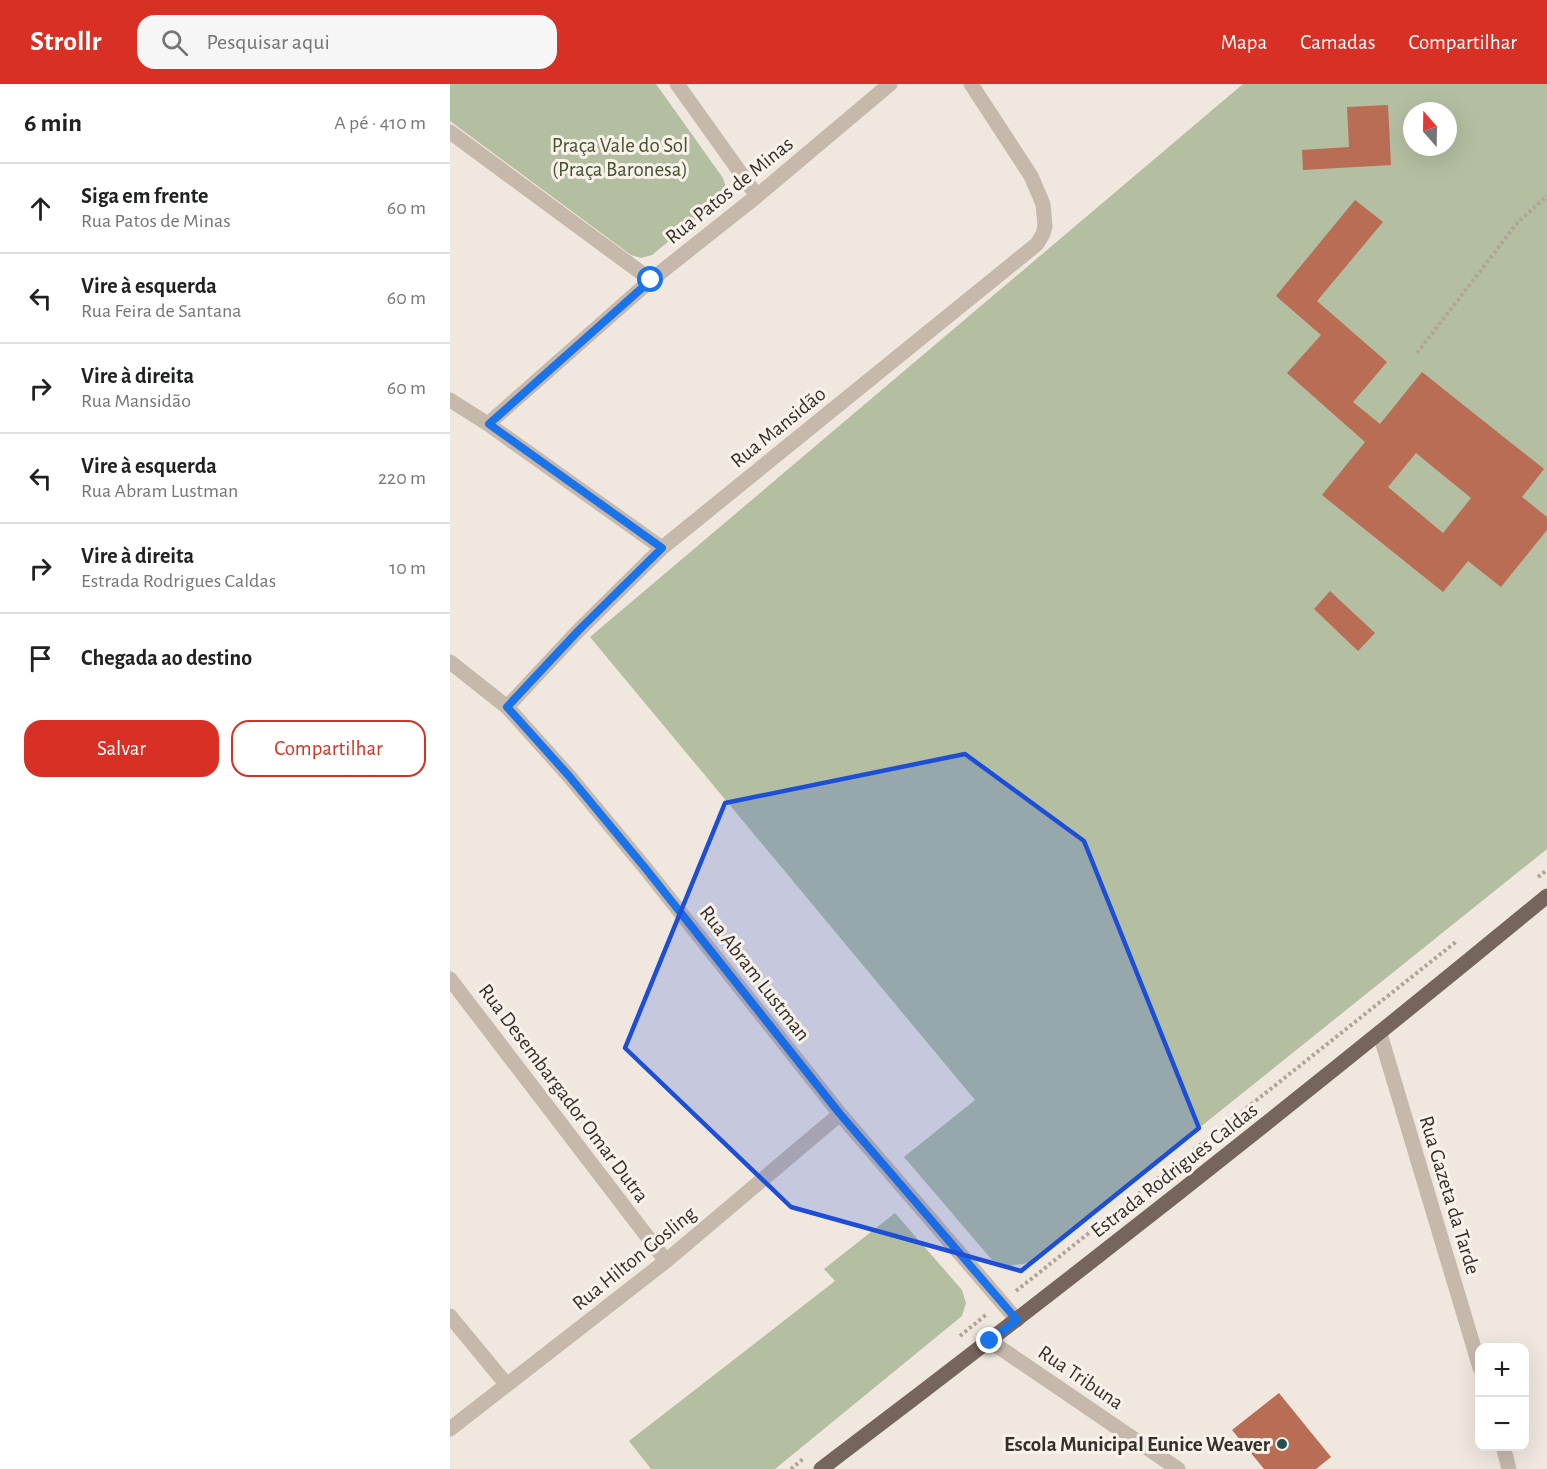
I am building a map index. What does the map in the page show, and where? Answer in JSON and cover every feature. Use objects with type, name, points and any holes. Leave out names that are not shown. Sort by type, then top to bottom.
[{"type":"main road","name":"Estrada Rodrigues Caldas","points":[[821,1469],[1017,1320],[1380,1034],[1547,896]]},
{"type":"street","points":[[677,84],[757,196]]},
{"type":"street","name":"Rua Patos de Minas","points":[[489,424],[651,280],[757,196],[890,84]]},
{"type":"street","name":"Rua Mansidão","points":[[507,707],[579,630],[662,548],[1037,244],[1043,234],[1045,214],[1031,176],[978,86]]},
{"type":"street","points":[[450,132],[651,280]]},
{"type":"street","points":[[450,400],[489,424],[662,548]]},
{"type":"street","name":"Rua Abram Lustman","points":[[450,662],[507,707],[569,776],[646,869],[840,1114],[1017,1320]]},
{"type":"street","name":"Rua Desembargador Omar Dutra","points":[[450,979],[666,1261]]},
{"type":"street","name":"Rua Gazeta da Tarde","points":[[1380,1034],[1475,1355]]},
{"type":"street","name":"Rua Hilton Gosling","points":[[450,1429],[666,1261],[840,1114]]},
{"type":"street","points":[[450,1316],[506,1384]]},
{"type":"street","name":"Rua Tribuna","points":[[990,1341],[1178,1469]]},
{"type":"street","points":[[1504,1451],[1509,1469]]},
{"type":"path","points":[[1417,353],[1518,222],[1547,196]]},
{"type":"path","points":[[1538,878],[1547,870]]},
{"type":"path","points":[[956,1339],[1464,936]]},
{"type":"path","points":[[791,1469],[810,1455]]},
{"type":"highlighted area","points":[[965,754],[1084,841],[1199,1128],[1021,1271],[791,1207],[625,1048],[725,803]]},
{"type":"green space","name":"Praça Vale do Sol (Praça Baronesa)","points":[[450,84],[656,84],[723,178],[726,188],[722,197],[652,255],[641,258],[631,255],[450,121]]},
{"type":"green space","points":[[1243,84],[1547,84],[1547,849],[1028,1263],[1009,1266],[992,1260],[904,1157],[975,1100],[590,637]]},
{"type":"green space","points":[[895,1213],[962,1290],[966,1303],[962,1316],[775,1469],[651,1469],[629,1441],[835,1281],[824,1269]]},
{"type":"building","points":[[1388,105],[1391,165],[1303,170],[1302,150],[1349,147],[1347,107]]},
{"type":"building","points":[[1355,200],[1383,222],[1317,301],[1387,362],[1353,402],[1380,424],[1422,372],[1544,469],[1522,497],[1547,517],[1547,530],[1501,587],[1468,561],[1443,592],[1322,495],[1365,442],[1287,373],[1321,335],[1276,296]],"holes":[[[1416,453],[1471,498],[1443,533],[1388,487]]]},
{"type":"building","points":[[1330,591],[1375,633],[1358,651],[1314,609]]},
{"type":"building","name":"Escola Municipal Eunice Weaver","points":[[1279,1393],[1331,1457],[1316,1469],[1264,1469],[1232,1430]]},
{"type":"place","name":"Escola Municipal Eunice Weaver","points":[[1282,1444]]},
{"type":"route","points":[[651,280],[489,424],[662,548],[579,630],[507,707],[569,776],[646,869],[840,1114],[1017,1320],[990,1341]]}]
